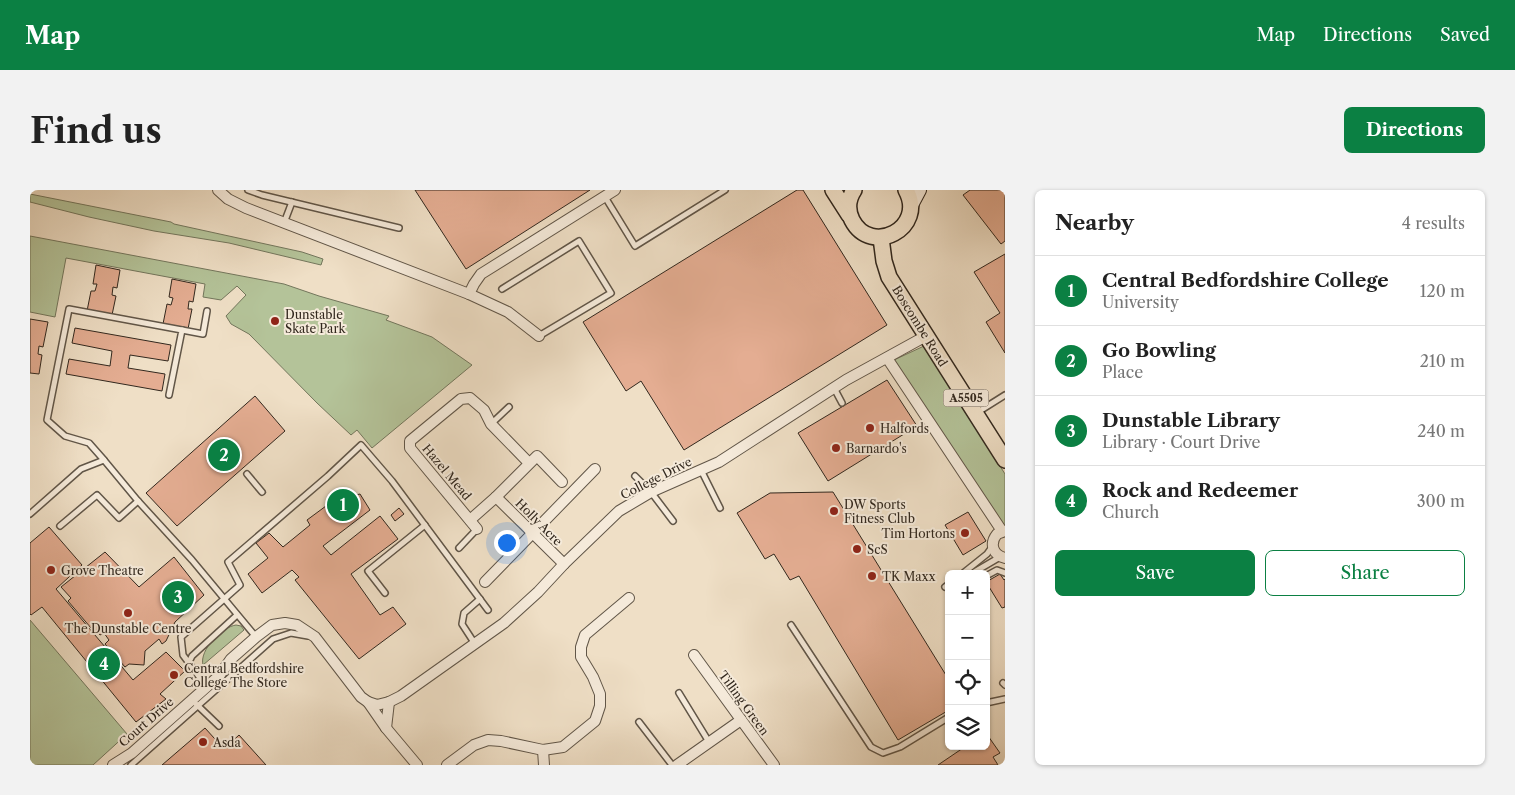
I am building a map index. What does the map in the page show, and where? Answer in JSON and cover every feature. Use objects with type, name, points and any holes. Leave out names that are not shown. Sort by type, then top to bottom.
[{"type":"main road","points":[[832,190],[855,225],[862,232],[881,238],[899,231],[906,224],[911,206],[906,190]]},
{"type":"main road","points":[[850,217],[848,206],[850,196],[854,190]]},
{"type":"main road","name":"Boscombe Road","points":[[881,238],[884,262],[889,277],[1005,460]]},
{"type":"street","points":[[218,190],[228,199],[284,224],[469,294],[508,312],[539,336]]},
{"type":"street","points":[[469,294],[481,274],[615,190]]},
{"type":"street","points":[[911,206],[919,190]]},
{"type":"street","name":"College Drive","points":[[389,702],[420,684],[504,623],[538,592],[619,511],[651,492],[719,462],[866,368],[926,336]]},
{"type":"street","points":[[887,358],[1004,531],[997,534],[992,547],[1002,557]]},
{"type":"street","name":"Hazel Mead","points":[[477,529],[410,448],[410,441],[461,399],[470,398],[484,410],[491,424],[529,463]]},
{"type":"street","points":[[470,520],[537,456],[562,482]]},
{"type":"street","points":[[486,582],[595,469]]},
{"type":"street","name":"Holly Acre","points":[[496,497],[564,564]]},
{"type":"street","points":[[447,765],[474,745],[488,740],[543,750],[563,747],[594,721],[600,706],[600,694],[593,677],[581,657],[581,647],[585,635],[629,598]]},
{"type":"street","name":"Court Drive","points":[[113,765],[194,703],[206,686],[219,676],[231,659],[272,625],[285,623],[297,625],[316,637]]},
{"type":"street","points":[[316,637],[362,698],[377,705],[389,702],[386,728]]},
{"type":"street","name":"Tilling Green","points":[[694,655],[774,765]]},
{"type":"street","points":[[368,702],[386,728],[417,765]]},
{"type":"street","points":[[677,765],[740,720]]},
{"type":"street","points":[[543,750],[544,765]]},
{"type":"lane","points":[[248,190],[399,228]]},
{"type":"lane","points":[[605,197],[635,246],[725,190]]},
{"type":"lane","points":[[284,224],[292,202]]},
{"type":"lane","points":[[502,289],[579,241],[611,293],[539,336]]},
{"type":"lane","points":[[207,311],[203,334],[69,309],[47,420],[65,436],[89,444],[192,560],[256,637]]},
{"type":"lane","points":[[168,395],[182,330]]},
{"type":"lane","points":[[834,388],[842,403]]},
{"type":"lane","points":[[976,414],[1005,396]]},
{"type":"lane","points":[[491,424],[509,407]]},
{"type":"lane","points":[[206,686],[183,655],[181,637],[240,585],[228,562],[328,476],[361,444],[426,526],[488,610]]},
{"type":"lane","points":[[30,514],[81,469],[104,460]]},
{"type":"lane","points":[[701,470],[720,508]]},
{"type":"lane","points":[[247,474],[262,492]]},
{"type":"lane","points":[[636,476],[673,521]]},
{"type":"lane","points":[[60,526],[97,495],[118,518],[138,501]]},
{"type":"lane","points":[[30,504],[35,510]]},
{"type":"lane","points":[[385,593],[368,571],[426,526]]},
{"type":"lane","points":[[459,548],[477,529]]},
{"type":"lane","points":[[967,570],[987,554],[992,547]]},
{"type":"lane","points":[[978,570],[1002,557]]},
{"type":"lane","points":[[990,574],[998,570],[1005,574]]},
{"type":"lane","points":[[475,644],[462,624],[464,613],[480,599]]},
{"type":"lane","points":[[189,662],[192,656],[237,614]]},
{"type":"lane","points":[[791,625],[871,747],[883,753],[900,747],[945,719]]},
{"type":"lane","points":[[131,765],[194,703],[273,638],[291,633],[316,637]]},
{"type":"lane","points":[[679,694],[710,742]]},
{"type":"lane","points":[[990,702],[1005,699]]},
{"type":"lane","points":[[194,703],[219,726]]},
{"type":"lane","points":[[639,722],[672,765]]},
{"type":"green space","points":[[30,194],[171,222],[302,252],[323,259],[321,265],[229,243],[154,231],[89,217],[30,202]]},
{"type":"green space","points":[[30,236],[284,284],[389,316],[386,320],[432,337],[472,365],[372,448],[357,430],[351,435],[249,334],[231,324],[226,316],[246,295],[237,286],[221,300],[203,297],[205,284],[66,258],[55,317],[30,312]]},
{"type":"green space","points":[[924,346],[1005,474],[1005,526],[894,360]]},
{"type":"green space","points":[[30,620],[127,734],[93,765],[30,765]]},
{"type":"green space","points":[[236,625],[241,626],[244,630],[203,665],[204,653],[208,646],[224,630]]},
{"type":"building","points":[[415,190],[590,190],[466,269]]},
{"type":"building","points":[[797,190],[803,190],[887,325],[684,450],[641,381],[626,391],[583,322]]},
{"type":"building","points":[[970,190],[1005,190],[1005,241],[1001,244],[963,195]]},
{"type":"building","points":[[1005,254],[1005,353],[986,322],[1000,313],[974,272]]},
{"type":"building","points":[[96,265],[120,270],[117,288],[113,287],[112,295],[116,296],[112,315],[87,311],[91,291],[95,291],[97,284],[93,284]]},
{"type":"building","points":[[172,279],[196,284],[193,302],[189,301],[188,309],[192,309],[188,329],[163,324],[167,304],[171,305],[173,298],[169,297]]},
{"type":"building","points":[[30,319],[48,322],[43,347],[39,346],[38,354],[42,355],[39,374],[30,373]]},
{"type":"building","points":[[75,328],[171,345],[168,361],[130,355],[128,368],[165,374],[162,391],[66,374],[69,359],[110,366],[112,351],[72,343]]},
{"type":"building","points":[[887,380],[917,426],[828,481],[798,433]]},
{"type":"building","points":[[255,396],[285,431],[177,526],[146,493]]},
{"type":"building","points":[[349,489],[356,495],[360,494],[370,510],[323,546],[331,555],[380,516],[398,539],[351,574],[380,615],[393,607],[406,624],[359,659],[295,580],[299,577],[292,570],[262,593],[248,574],[268,558],[256,543],[269,533],[283,547],[310,525],[307,520]]},
{"type":"building","points":[[833,492],[945,674],[945,712],[898,740],[799,576],[790,580],[774,554],[765,559],[737,513],[770,493]]},
{"type":"building","points":[[399,508],[404,514],[395,521],[391,515]]},
{"type":"building","name":"Tim Hortons","points":[[968,512],[986,541],[963,555],[945,525]]},
{"type":"building","points":[[49,527],[82,565],[56,589],[133,680],[166,652],[185,671],[160,694],[166,699],[136,722],[42,607],[30,614],[30,543]]},
{"type":"building","points":[[105,552],[139,587],[174,557],[204,595],[175,622],[166,641],[162,644],[159,639],[145,651],[144,665],[129,664],[125,667],[105,644],[109,640],[104,633],[100,635],[93,626],[91,628],[68,601],[71,598],[61,587]]},
{"type":"building","points":[[1000,574],[1005,579],[1005,607],[1002,608],[990,588],[990,580]]},
{"type":"building","name":"Asda","points":[[205,728],[224,749],[239,735],[266,765],[162,765]]},
{"type":"building","points":[[990,739],[1000,753],[993,757],[998,765],[938,765],[960,750],[990,750]]},
{"type":"place","name":"Dunstable Skate Park","points":[[275,321]]},
{"type":"place","name":"Halfords","points":[[870,428]]},
{"type":"place","name":"Barnardo's","points":[[836,448]]},
{"type":"place","name":"Go Bowling","points":[[224,455]]},
{"type":"place","name":"Central Bedfordshire College","points":[[343,505]]},
{"type":"place","name":"DW Sports Fitness Club","points":[[834,511]]},
{"type":"place","name":"Tim Hortons","points":[[965,533]]},
{"type":"place","name":"ScS","points":[[857,549]]},
{"type":"place","name":"Grove Theatre","points":[[51,570]]},
{"type":"place","name":"TK Maxx","points":[[872,576]]},
{"type":"place","name":"Dunstable Library","points":[[178,597]]},
{"type":"place","name":"The Dunstable Centre","points":[[128,613]]},
{"type":"place","name":"Rock and Redeemer","points":[[104,664]]},
{"type":"place","name":"Central Bedfordshire College The Store","points":[[174,675]]},
{"type":"place","name":"Asda","points":[[203,742]]}]
